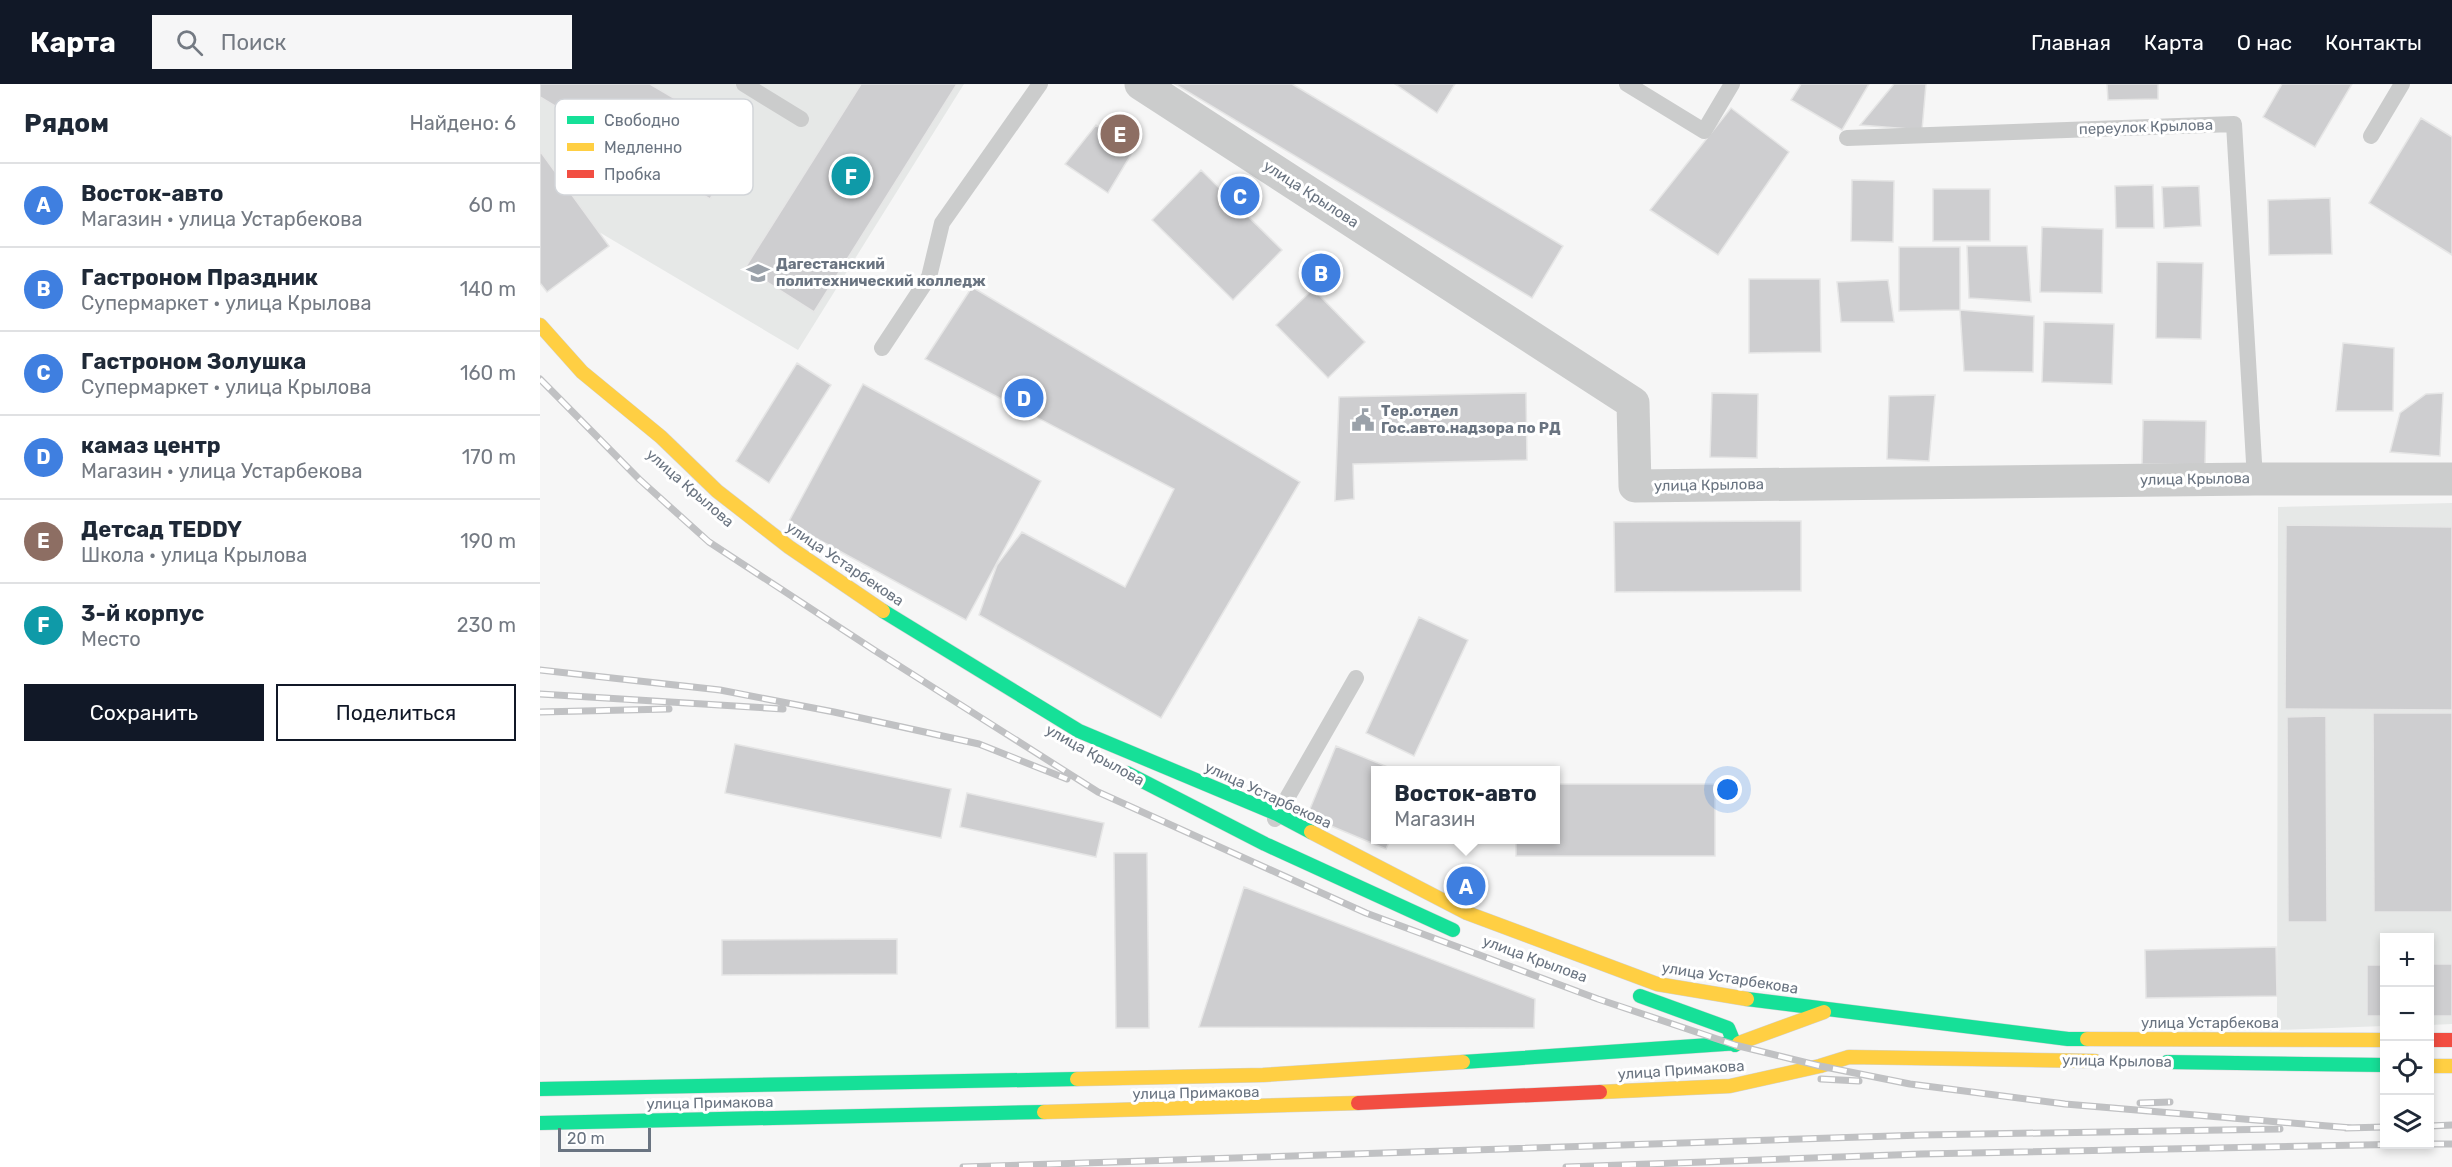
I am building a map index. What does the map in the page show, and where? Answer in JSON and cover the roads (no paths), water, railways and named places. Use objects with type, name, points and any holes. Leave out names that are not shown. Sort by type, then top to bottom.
[{"type":"main road","name":"улица Устарбекова","points":[[540,325],[582,372],[661,437],[717,491],[789,547],[915,632],[1079,731],[1277,814],[1467,913],[1657,984],[1828,1015],[2068,1039],[2380,1040]]},
{"type":"main road","name":"улица Крылова","points":[[1118,768],[1265,844],[1466,934]]},
{"type":"main road","points":[[1630,993],[1728,1028],[1735,1045],[1755,1052]]},
{"type":"main road","points":[[1735,1045],[1828,1015]]},
{"type":"main road","points":[[2434,1040],[2452,1040]]},
{"type":"main road","name":"улица Примакова","points":[[540,1089],[1263,1075],[1735,1045]]},
{"type":"main road","name":"улица Крылова","points":[[1849,1057],[2111,1061]]},
{"type":"main road","name":"улица Примакова","points":[[540,1123],[1294,1107],[1730,1086],[1849,1057]]},
{"type":"main road","points":[[1776,1059],[1816,1064]]},
{"type":"main road","name":"улица Крылова","points":[[2158,1062],[2380,1065]]},
{"type":"main road","points":[[2434,1066],[2452,1066]]},
{"type":"street","name":"улица Крылова","points":[[1141,84],[1633,403],[1635,486],[2452,478]]},
{"type":"lane","points":[[744,84],[801,119]]},
{"type":"lane","points":[[882,348],[929,277],[942,223],[1040,84]]},
{"type":"lane","points":[[1627,84],[1704,131],[1732,84]]},
{"type":"lane","points":[[2371,136],[2402,84]]},
{"type":"lane","name":"переулок Крылова","points":[[1847,138],[2234,124],[2255,479]]},
{"type":"lane","points":[[1265,844],[1277,814],[1356,678]]},
{"type":"railway","points":[[540,379],[639,479],[709,542],[874,650],[1098,792],[1366,913],[1598,999],[1735,1045],[1820,1066],[1910,1084],[2065,1104],[2352,1128]]},
{"type":"railway","points":[[540,670],[720,690],[834,712],[979,744],[1067,779]]},
{"type":"railway","points":[[540,694],[783,709]]},
{"type":"railway","points":[[540,712],[669,709]]},
{"type":"railway","points":[[1821,1079],[1859,1081]]},
{"type":"railway","points":[[2140,1103],[2170,1102]]},
{"type":"railway","points":[[2434,1126],[2452,1125]]},
{"type":"railway","points":[[2346,1128],[2380,1127]]},
{"type":"railway","points":[[963,1167],[1922,1135],[2280,1129]]},
{"type":"railway","points":[[2434,1144],[2452,1144]]},
{"type":"railway","points":[[1566,1167],[1921,1154],[2380,1145]]},
{"type":"place","name":"Детсад TEDDY","points":[[1120,134]]},
{"type":"place","name":"3-й корпус","points":[[851,176]]},
{"type":"place","name":"Гастроном Золушка","points":[[1240,196]]},
{"type":"place","name":"Дагестанский политехнический колледж","points":[[758,273]]},
{"type":"place","name":"Гастроном Праздник","points":[[1321,273]]},
{"type":"place","name":"камаз центр","points":[[1024,398]]},
{"type":"place","name":"Тер.отдел Гос.авто.надзора по РД","points":[[1363,420]]},
{"type":"place","name":"Восток-авто","points":[[1466,886]]}]
